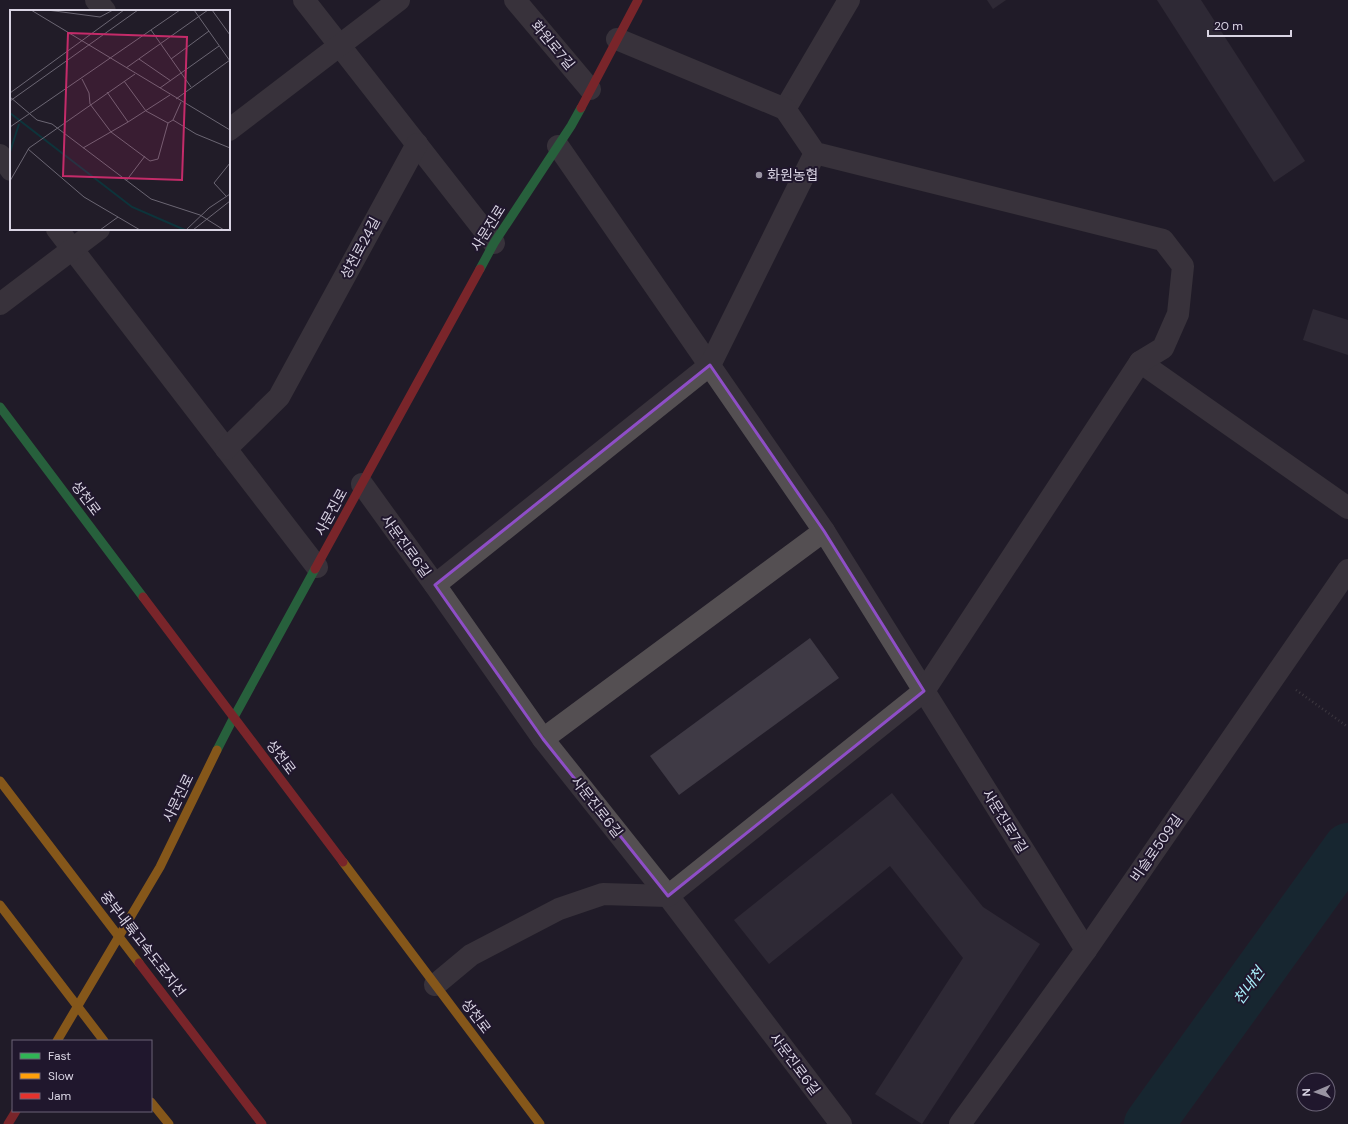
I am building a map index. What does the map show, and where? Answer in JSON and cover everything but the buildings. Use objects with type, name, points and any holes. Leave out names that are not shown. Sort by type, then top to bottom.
[{"type":"main road","name":"사문진로","points":[[58,1040],[160,867],[234,717],[494,244],[571,126],[638,0]]},
{"type":"main road","name":"성천로","points":[[0,407],[540,1124]]},
{"type":"main road","name":"중부내륙고속도로지선","points":[[0,781],[262,1124]]},
{"type":"main road","points":[[0,905],[103,1040]]},
{"type":"main road","points":[[152,1103],[169,1124]]},
{"type":"main road","points":[[8,1124],[15,1112]]},
{"type":"street","points":[[96,0],[104,10]]},
{"type":"street","points":[[304,0],[494,244]]},
{"type":"street","points":[[230,129],[399,0]]},
{"type":"street","name":"화원로7길","points":[[515,0],[590,90]]},
{"type":"street","points":[[785,109],[848,0]]},
{"type":"street","points":[[435,985],[471,955],[559,909],[603,894],[668,896],[924,691],[1140,362],[1163,348],[1178,314],[1183,266],[1163,240],[815,153],[785,109],[617,39]]},
{"type":"street","name":"성천로24길","points":[[226,449],[279,397],[416,144]]},
{"type":"street","name":"사문진로7길","points":[[558,146],[824,531],[1086,950]]},
{"type":"street","points":[[435,585],[710,366],[815,153]]},
{"type":"street","points":[[0,155],[10,169]]},
{"type":"street","points":[[58,230],[316,567]]},
{"type":"street","points":[[0,304],[97,230]]},
{"type":"street","points":[[1140,362],[1348,508]]},
{"type":"street","name":"사문진로6길","points":[[362,484],[543,739],[668,896],[841,1124]]},
{"type":"street","points":[[543,739],[824,531]]},
{"type":"street","name":"비슬로509길","points":[[960,1124],[1086,950],[1348,570]]},
{"type":"path","points":[[1299,692],[1348,727]]},
{"type":"highlighted area","points":[[710,365],[824,531],[924,691],[668,896],[543,739],[435,585]]},
{"type":"waterway","name":"천내천","points":[[1149,1124],[1348,848]]},
{"type":"traffic: fast","points":[[480,269],[494,243],[571,126],[581,108]]},
{"type":"traffic: fast","points":[[0,407],[143,597]]},
{"type":"traffic: fast","points":[[217,750],[315,569]]},
{"type":"traffic: slow","points":[[58,1040],[160,867],[217,750]]},
{"type":"traffic: slow","points":[[0,781],[139,963]]},
{"type":"traffic: slow","points":[[343,862],[540,1124]]},
{"type":"traffic: slow","points":[[0,905],[103,1040]]},
{"type":"traffic: slow","points":[[152,1103],[169,1124]]},
{"type":"traffic: jam","points":[[581,108],[638,0]]},
{"type":"traffic: jam","points":[[315,569],[480,269]]},
{"type":"traffic: jam","points":[[143,597],[343,862]]},
{"type":"traffic: jam","points":[[139,963],[262,1124]]},
{"type":"traffic: jam","points":[[8,1124],[15,1112]]},
{"type":"place","name":"화원농협","points":[[759,175]]}]
